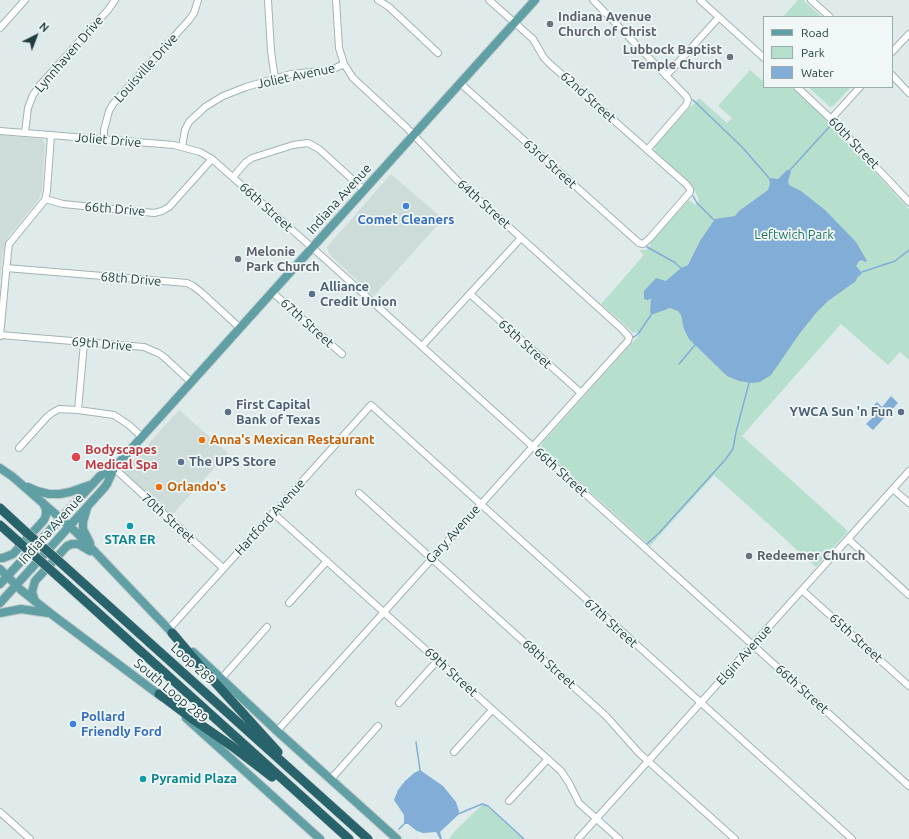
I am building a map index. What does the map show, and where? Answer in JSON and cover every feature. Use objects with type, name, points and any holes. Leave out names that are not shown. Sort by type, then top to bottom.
[{"type":"highway","name":"Loop 289","points":[[0,508],[368,839]]},
{"type":"highway","name":"Loop 289","points":[[0,525],[348,839]]},
{"type":"highway","points":[[170,631],[302,780]]},
{"type":"highway","points":[[159,694],[233,747],[348,839]]},
{"type":"main road","name":"Indiana Avenue","points":[[0,584],[92,484],[100,476],[114,468],[535,0]]},
{"type":"main road","points":[[0,468],[37,491],[49,494],[70,492],[92,484]]},
{"type":"main road","name":"Indiana Avenue","points":[[0,603],[107,484],[114,468]]},
{"type":"main road","points":[[13,477],[70,526],[170,631],[277,731],[397,839]]},
{"type":"main road","points":[[0,558],[13,554],[44,520],[46,509],[43,503]]},
{"type":"main road","points":[[88,506],[83,529],[99,557]]},
{"type":"main road","points":[[35,601],[32,592],[35,580],[67,546],[78,544],[99,557]]},
{"type":"main road","name":"South Loop 289","points":[[0,569],[16,585],[50,613],[159,694],[320,839]]},
{"type":"main road","points":[[0,613],[21,608],[50,613]]},
{"type":"street","points":[[0,28],[25,0]]},
{"type":"street","name":"Lynnhaven Drive","points":[[25,133],[28,108],[33,95],[40,85],[108,10],[115,0]]},
{"type":"street","name":"Louisville Drive","points":[[104,140],[104,130],[109,111],[113,104],[189,20],[198,0]]},
{"type":"street","points":[[268,0],[271,51],[276,79]]},
{"type":"street","name":"64th Street","points":[[336,0],[339,48],[344,64],[353,78],[413,135],[457,180],[629,337]]},
{"type":"street","points":[[378,0],[389,7],[438,53]]},
{"type":"street","name":"62nd Street","points":[[489,0],[533,39],[544,58],[550,64],[686,184],[690,190]]},
{"type":"street","points":[[593,0],[686,96],[688,100],[686,105],[647,150]]},
{"type":"street","points":[[700,0],[763,57]]},
{"type":"street","points":[[811,0],[829,16]]},
{"type":"street","points":[[666,76],[719,17]]},
{"type":"street","points":[[893,51],[909,34]]},
{"type":"street","name":"Joliet Avenue","points":[[182,147],[184,130],[187,126],[198,113],[223,96],[233,91],[276,79],[301,73],[331,70],[344,64]]},
{"type":"street","points":[[893,76],[909,93]]},
{"type":"street","name":"63rd Street","points":[[460,83],[639,243],[643,244],[650,238],[687,197],[690,190]]},
{"type":"street","name":"60th Street","points":[[798,88],[831,119],[909,202]]},
{"type":"street","points":[[831,119],[859,88]]},
{"type":"street","name":"Joliet Drive","points":[[0,131],[182,147],[200,152],[212,159]]},
{"type":"street","points":[[0,336],[9,244],[45,199],[47,191],[51,135]]},
{"type":"street","points":[[233,177],[246,162],[252,158],[309,140],[364,190]]},
{"type":"street","name":"66th Drive","points":[[45,199],[63,204],[154,212],[162,211],[169,207],[212,159]]},
{"type":"street","name":"66th Street","points":[[212,159],[422,346],[909,786]]},
{"type":"street","points":[[422,346],[521,238]]},
{"type":"street","name":"68th Drive","points":[[6,268],[187,283],[202,293],[240,328]]},
{"type":"street","name":"67th Street","points":[[272,292],[342,354]]},
{"type":"street","name":"65th Street","points":[[470,294],[581,393]]},
{"type":"street","name":"69th Drive","points":[[0,336],[144,347],[151,349],[164,357],[191,382]]},
{"type":"street","name":"Gary Avenue","points":[[277,731],[581,393],[629,337]]},
{"type":"street","points":[[78,410],[84,343]]},
{"type":"street","name":"67th Street","points":[[371,405],[480,505],[852,839]]},
{"type":"street","name":"Hartford Avenue","points":[[170,631],[223,568],[371,405]]},
{"type":"street","points":[[19,448],[52,413],[59,409],[114,415],[129,425],[142,437]]},
{"type":"street","name":"70th Street","points":[[114,468],[223,568]]},
{"type":"street","name":"Elgin Avenue","points":[[578,839],[909,471]]},
{"type":"street","points":[[893,489],[909,503]]},
{"type":"street","name":"68th Street","points":[[359,493],[606,716],[648,761],[735,839]]},
{"type":"street","name":"69th Street","points":[[274,513],[564,774],[579,803],[619,839]]},
{"type":"street","points":[[848,540],[909,595]]},
{"type":"street","points":[[289,603],[327,561]]},
{"type":"street","name":"65th Street","points":[[802,590],[909,686]]},
{"type":"street","points":[[221,679],[267,627]]},
{"type":"street","points":[[399,703],[438,660]]},
{"type":"street","points":[[454,752],[492,710]]},
{"type":"street","points":[[330,779],[378,726]]},
{"type":"street","points":[[509,801],[548,759]]},
{"type":"street","points":[[1,815],[30,839]]},
{"type":"shaded area","points":[[0,135],[42,139],[45,144],[42,191],[39,199],[8,237],[2,256],[0,282]]},
{"type":"shaded area","points":[[391,174],[443,219],[374,296],[329,254],[327,247]]},
{"type":"shaded area","points":[[179,410],[228,453],[172,515],[123,472]]},
{"type":"green space","points":[[798,0],[803,0],[821,16],[784,16]]},
{"type":"green space","name":"Leftwich Park","points":[[750,70],[763,81],[763,88],[792,88],[822,115],[828,122],[828,125],[834,129],[909,209],[909,360],[900,352],[888,365],[841,324],[742,436],[848,531],[816,567],[714,475],[650,546],[541,446],[639,335],[637,332],[633,333],[601,304],[644,255],[639,250],[646,250],[651,244],[649,243],[689,200],[695,205],[699,200],[692,185],[653,151],[656,149],[653,147],[699,98],[727,123],[732,118],[718,106]]},
{"type":"green space","points":[[809,88],[850,88],[833,106],[830,107]]},
{"type":"green space","points":[[484,803],[523,839],[449,839],[453,833]]},
{"type":"water","points":[[787,170],[790,170],[791,172],[788,181],[789,185],[801,191],[825,210],[856,242],[867,261],[859,261],[856,266],[862,273],[856,281],[828,301],[816,313],[800,333],[771,375],[760,382],[752,383],[739,381],[727,376],[689,339],[684,329],[681,315],[678,311],[670,308],[651,315],[651,299],[644,299],[644,291],[656,278],[666,281],[681,268],[688,265],[700,241],[715,219],[735,216],[739,211],[768,190],[770,178],[778,179]]},
{"type":"water","points":[[891,396],[898,403],[873,430],[866,424],[876,414],[870,409],[877,402],[882,407]]},
{"type":"water","points":[[420,770],[443,786],[456,802],[459,811],[458,815],[440,832],[442,839],[440,839],[436,832],[423,833],[417,831],[408,824],[404,824],[404,815],[394,800],[398,790],[405,781]]},
{"type":"waterway","points":[[693,100],[743,148],[769,178]]},
{"type":"waterway","points":[[790,170],[831,125]]},
{"type":"waterway","points":[[693,196],[697,203],[714,220]]},
{"type":"waterway","points":[[647,247],[674,262],[681,268]]},
{"type":"waterway","points":[[862,272],[895,261],[909,250]]},
{"type":"waterway","points":[[630,337],[634,337],[638,334],[651,315]]},
{"type":"waterway","points":[[679,364],[695,345]]},
{"type":"waterway","points":[[647,544],[659,533],[725,460],[733,449],[749,383]]},
{"type":"waterway","points":[[416,742],[420,770]]},
{"type":"waterway","points":[[458,814],[482,804],[488,806],[524,839]]},
{"type":"waterway","points":[[399,829],[404,824]]},
{"type":"place","name":"Indiana Avenue Church of Christ","points":[[550,24]]},
{"type":"place","name":"Lubbock Baptist Temple Church","points":[[730,57]]},
{"type":"place","name":"Comet Cleaners","points":[[406,206]]},
{"type":"place","name":"Melonie Park Church","points":[[238,259]]},
{"type":"place","name":"Alliance Credit Union","points":[[312,294]]},
{"type":"place","name":"First Capital Bank of Texas","points":[[228,412]]},
{"type":"place","name":"YWCA Sun 'n Fun","points":[[901,412]]},
{"type":"place","name":"Anna's Mexican Restaurant","points":[[202,440]]},
{"type":"place","name":"Bodyscapes Medical Spa","points":[[76,457]]},
{"type":"place","name":"The UPS Store","points":[[181,462]]},
{"type":"place","name":"Orlando's","points":[[159,487]]},
{"type":"place","name":"STAR ER","points":[[130,526]]},
{"type":"place","name":"Redeemer Church","points":[[749,556]]},
{"type":"place","name":"Pollard Friendly Ford","points":[[73,724]]},
{"type":"place","name":"Pyramid Plaza","points":[[143,779]]}]
